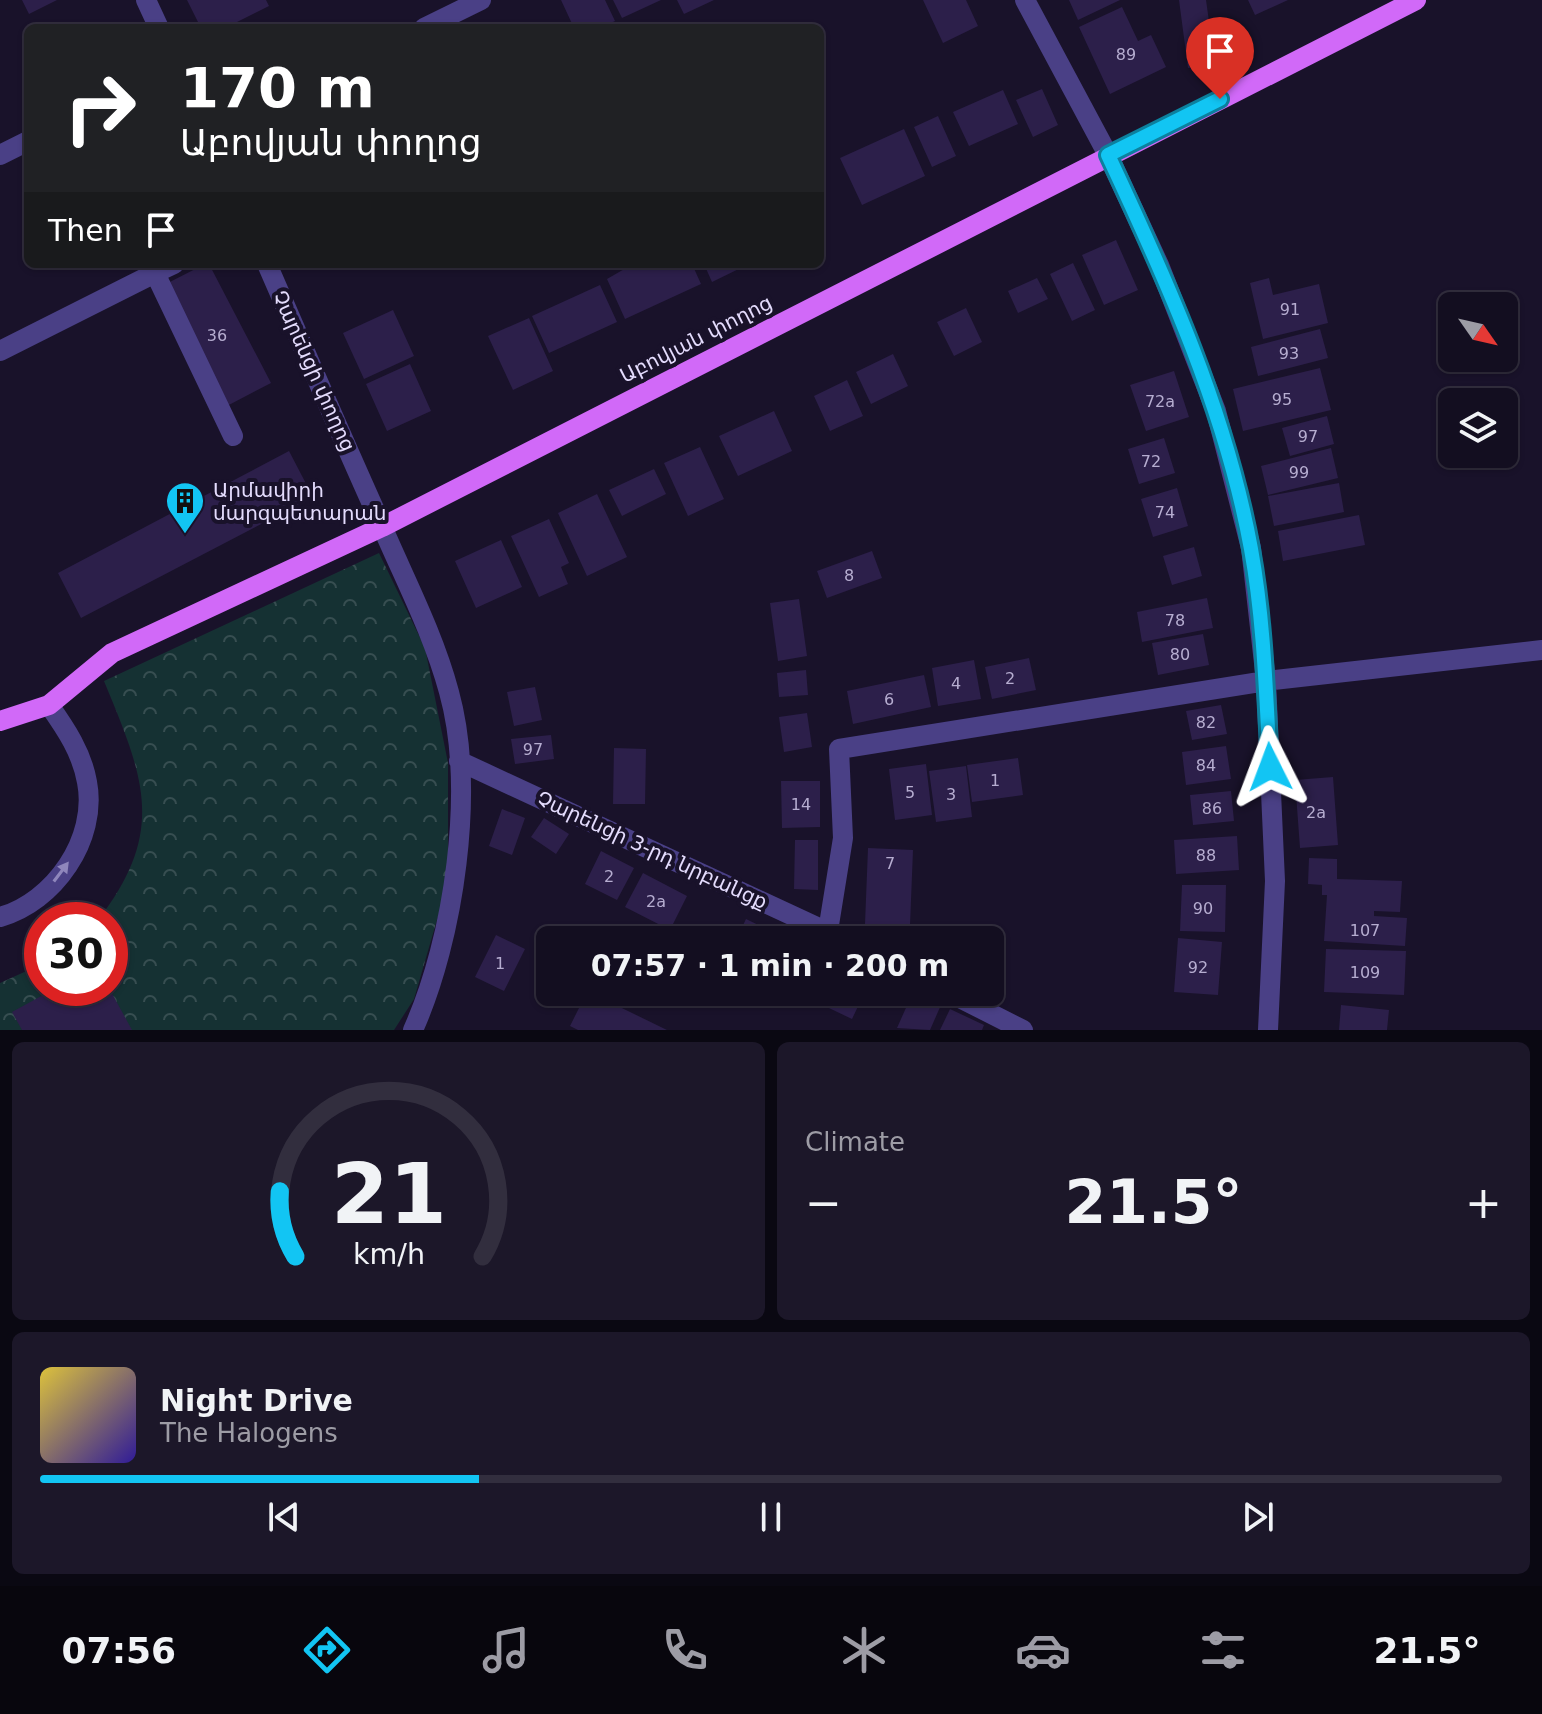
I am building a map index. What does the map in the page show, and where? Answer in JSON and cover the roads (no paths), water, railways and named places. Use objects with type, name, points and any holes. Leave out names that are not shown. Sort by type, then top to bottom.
[{"type":"main road","name":"Աբովյան փողոց","points":[[0,721],[49,705],[112,653],[382,527],[1416,0]]},
{"type":"street","points":[[146,0],[157,24]]},
{"type":"street","points":[[432,24],[481,0]]},
{"type":"street","points":[[1025,0],[1108,155],[1159,265],[1216,411],[1251,548],[1266,681],[1275,881],[1268,1030]]},
{"type":"street","points":[[0,155],[24,143]]},
{"type":"street","points":[[0,351],[158,268]]},
{"type":"street","points":[[160,268],[233,436]]},
{"type":"street","name":"Չարենցի փողոց","points":[[269,268],[428,627],[450,695],[459,761],[458,831],[450,897],[437,962],[416,1029]]},
{"type":"street","points":[[837,926],[843,838],[839,749],[1266,681],[1542,650]]},
{"type":"street","points":[[0,917],[37,898],[59,878],[75,853],[87,823],[87,782],[72,738],[49,705]]},
{"type":"street","name":"Չարենցի 3-րդ նրբանցք","points":[[459,761],[814,926]]},
{"type":"street","points":[[976,1006],[1023,1030]]},
{"type":"place","name":"Արմավիրի մարզպետարան","points":[[185,535]]}]
